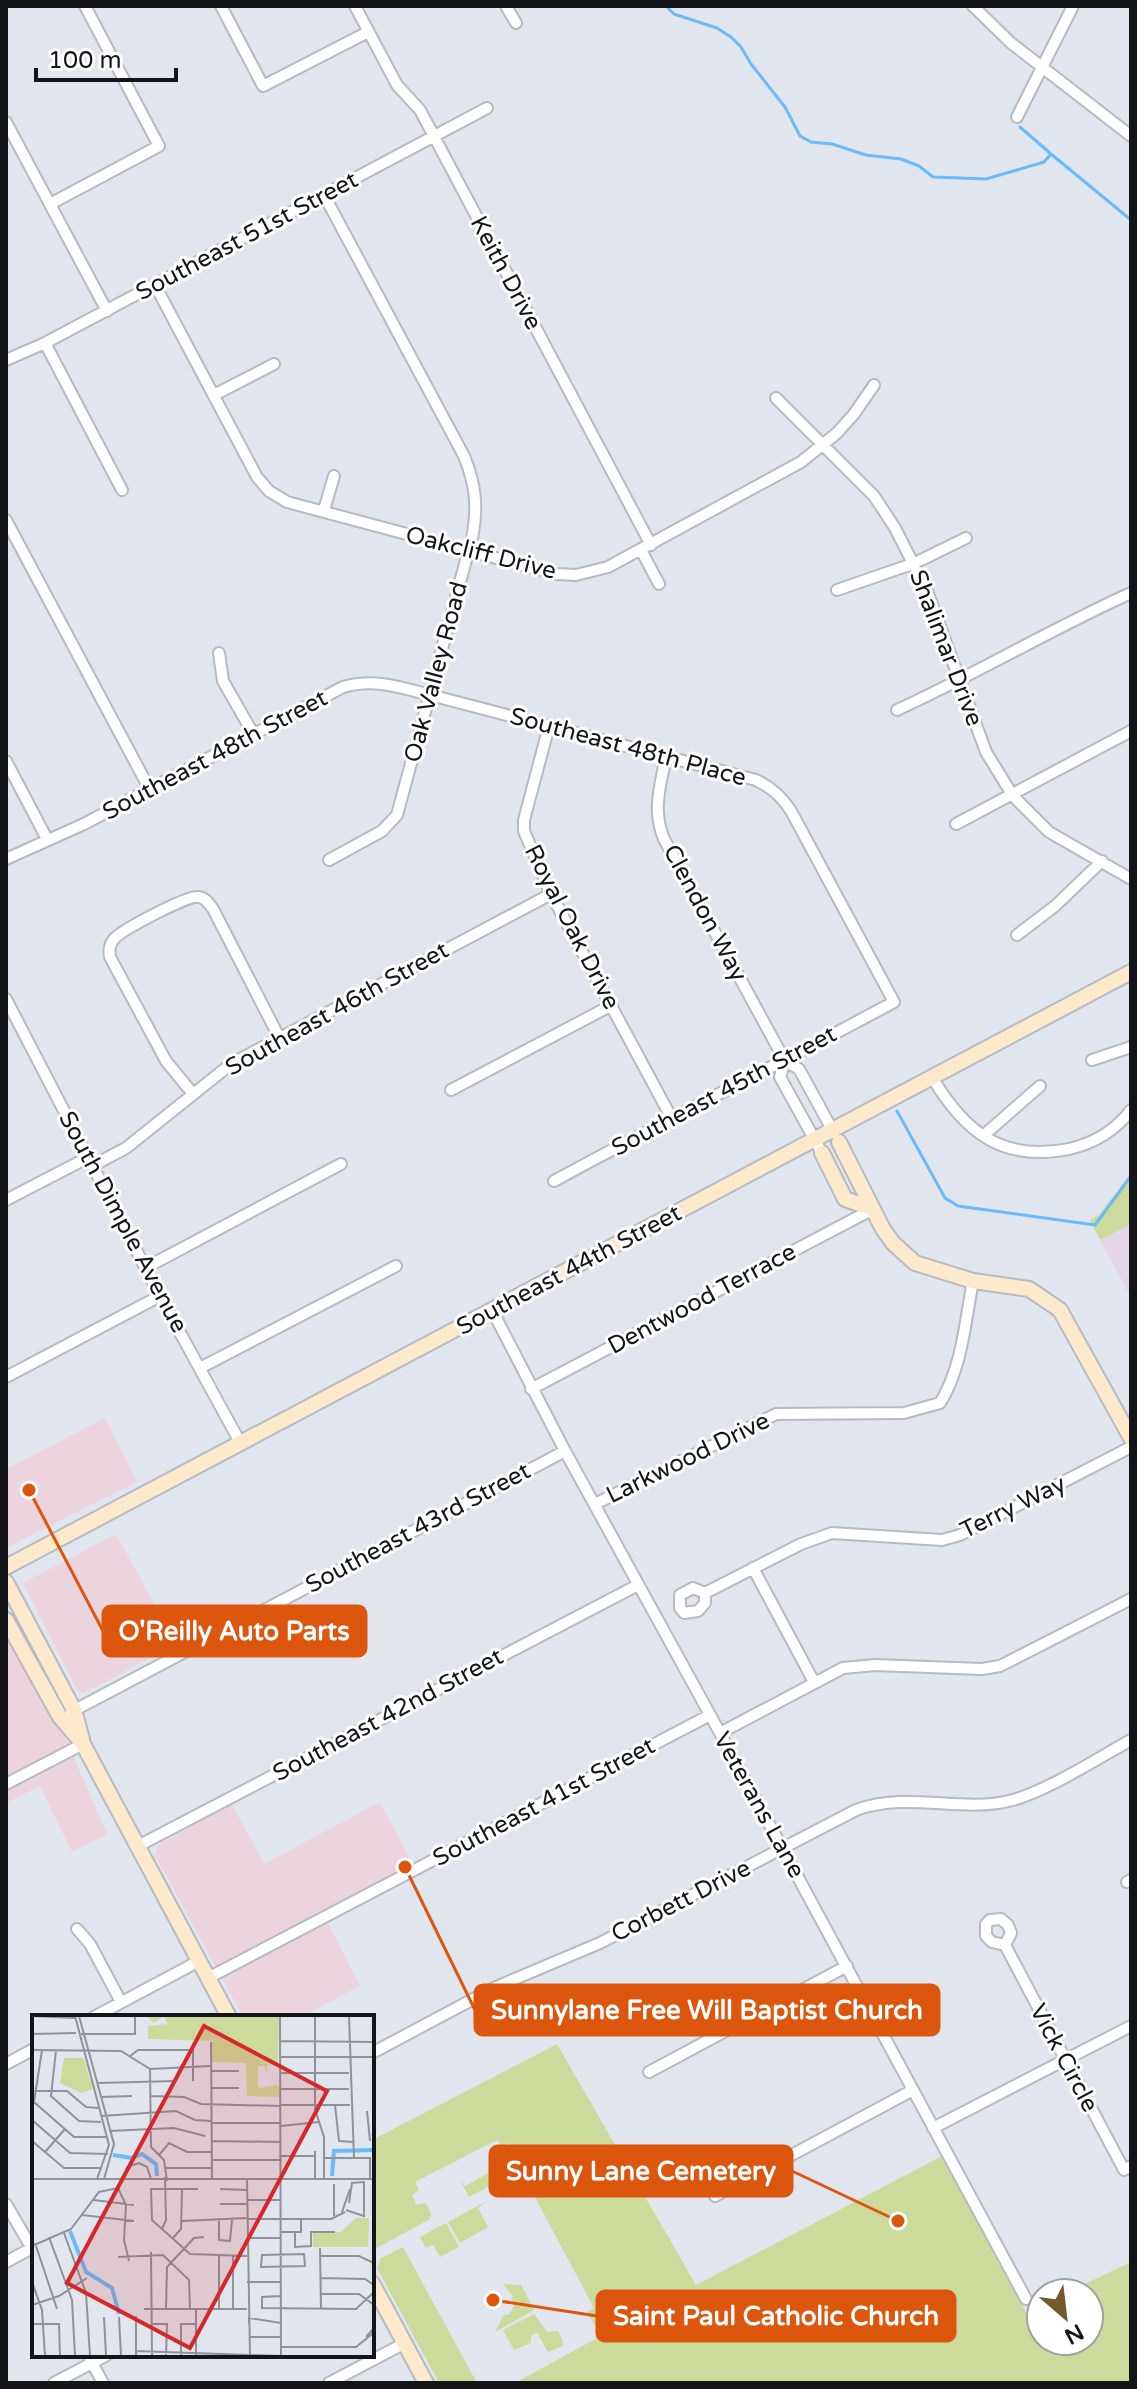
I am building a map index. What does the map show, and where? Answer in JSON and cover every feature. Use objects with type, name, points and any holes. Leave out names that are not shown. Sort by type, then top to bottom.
[{"type":"main road","name":"Southeast 44th Street","points":[[6,1567],[815,1139],[836,1136],[932,1077],[1131,972]]},
{"type":"main road","name":"Clendon Way","points":[[836,1136],[893,1243],[915,1263],[973,1281],[1029,1289],[1060,1310],[1131,1438]]},
{"type":"main road","name":"Clendon Way","points":[[822,1153],[845,1199],[873,1209]]},
{"type":"main road","points":[[836,1180],[854,1170]]},
{"type":"main road","points":[[6,1582],[74,1710],[83,1744]]},
{"type":"main road","points":[[6,1620],[60,1717],[83,1744],[228,2015]]},
{"type":"main road","points":[[374,2287],[426,2383]]},
{"type":"street","points":[[50,204],[159,146],[85,6]]},
{"type":"street","points":[[221,6],[263,86],[368,32]]},
{"type":"street","name":"Keith Drive","points":[[355,6],[397,85],[420,110],[646,547],[659,584]]},
{"type":"street","points":[[506,6],[516,23]]},
{"type":"street","points":[[973,6],[1003,36],[1131,136]]},
{"type":"street","points":[[1017,117],[1073,6]]},
{"type":"street","name":"Southeast 51st Street","points":[[6,360],[107,311],[487,108]]},
{"type":"street","points":[[6,122],[107,311]]},
{"type":"street","name":"Oak Valley Road","points":[[324,195],[469,467],[477,505],[468,550],[397,815],[382,831],[329,860]]},
{"type":"street","name":"Oakcliff Drive","points":[[155,285],[263,485],[287,502],[556,574],[576,575],[608,567],[801,462],[825,444],[854,414],[874,385]]},
{"type":"street","points":[[45,343],[122,490]]},
{"type":"street","points":[[214,395],[274,364]]},
{"type":"street","name":"Shalimar Drive","points":[[776,398],[874,496],[915,563],[986,752],[1013,796],[1049,832],[1131,879]]},
{"type":"street","points":[[324,510],[334,476]]},
{"type":"street","points":[[6,520],[150,790]]},
{"type":"street","points":[[837,590],[915,563],[966,538]]},
{"type":"street","points":[[897,710],[959,682],[1131,593]]},
{"type":"street","points":[[219,653],[223,681],[254,735]]},
{"type":"street","name":"Southeast 48th Street","points":[[6,859],[150,790],[343,687],[380,683],[430,695]]},
{"type":"street","name":"Southeast 48th Place","points":[[430,695],[756,780],[782,796],[894,1002]]},
{"type":"street","name":"Royal Oak Drive","points":[[549,726],[524,820],[524,831],[551,894],[671,1117]]},
{"type":"street","points":[[956,824],[1131,731]]},
{"type":"street","name":"Clendon Way","points":[[666,757],[656,805],[658,825],[785,1061],[799,1069],[836,1136]]},
{"type":"street","points":[[6,761],[47,839]]},
{"type":"street","points":[[1017,935],[1055,906],[1102,861]]},
{"type":"street","name":"Southeast 46th Street","points":[[6,1200],[126,1148],[231,1064],[551,894]]},
{"type":"street","points":[[193,1094],[166,1061],[110,957],[110,945],[120,933],[186,899],[204,899],[213,909],[279,1037]]},
{"type":"street","name":"South Dimple Avenue","points":[[6,999],[10,1018],[91,1161],[241,1444]]},
{"type":"street","name":"Southeast 45th Street","points":[[554,1181],[894,1002]]},
{"type":"street","points":[[451,1090],[612,1005]]},
{"type":"street","points":[[1092,1060],[1131,1047]]},
{"type":"street","name":"Clendon Way","points":[[785,1061],[780,1077],[822,1153]]},
{"type":"street","points":[[932,1077],[959,1116],[1010,1150],[1041,1154],[1085,1145],[1114,1129],[1131,1110]]},
{"type":"street","points":[[984,1135],[1040,1086]]},
{"type":"street","points":[[147,1267],[341,1164]]},
{"type":"street","name":"Dentwood Terrace","points":[[531,1389],[873,1209]]},
{"type":"street","points":[[200,1368],[396,1266]]},
{"type":"street","name":"Larkwood Drive","points":[[595,1504],[776,1414],[904,1413],[940,1403],[956,1365],[973,1281]]},
{"type":"street","points":[[6,1377],[160,1296]]},
{"type":"street","name":"Veterans Lane","points":[[492,1310],[531,1389],[1025,2297]]},
{"type":"street","name":"Terry Way","points":[[705,1593],[801,1544],[832,1533],[942,1540],[960,1535],[1131,1447]]},
{"type":"street","name":"Southeast 43rd Street","points":[[60,1717],[565,1451]]},
{"type":"street","points":[[753,1568],[814,1682]]},
{"type":"street","name":"Southeast 42nd Street","points":[[138,1846],[638,1585]]},
{"type":"street","points":[[720,1733],[843,1668],[875,1665],[982,1669],[1000,1666],[1131,1599]]},
{"type":"street","name":"Southeast 41st Street","points":[[208,1978],[710,1715]]},
{"type":"street","name":"Corbett Drive","points":[[374,2052],[496,1987],[600,1943],[856,1810],[878,1802],[988,1804],[1010,1801],[1032,1793],[1131,1740]]},
{"type":"street","points":[[6,1784],[83,1744]]},
{"type":"street","points":[[77,1929],[90,1944],[121,2002]]},
{"type":"street","name":"Vick Circle","points":[[1005,1945],[1065,2061],[1127,2168]]},
{"type":"street","points":[[98,2015],[199,1961]]},
{"type":"street","points":[[649,2072],[847,1966]]},
{"type":"street","points":[[933,2128],[1131,2026]]},
{"type":"street","points":[[7,2061],[32,2050]]},
{"type":"street","points":[[715,2196],[913,2090]]},
{"type":"street","points":[[6,2204],[32,2247]]},
{"type":"street","points":[[6,2262],[32,2249]]},
{"type":"street","points":[[329,2383],[405,2343]]},
{"type":"street","points":[[54,2383],[90,2359],[103,2383]]},
{"type":"shaded area","points":[[1131,1224],[1131,1297],[1100,1240]]},
{"type":"shaded area","points":[[105,1418],[137,1482],[6,1548],[6,1469]]},
{"type":"shaded area","points":[[116,1534],[176,1644],[84,1693],[78,1691],[23,1583]]},
{"type":"shaded area","points":[[6,1635],[65,1737],[107,1834],[72,1852],[40,1786],[6,1803]]},
{"type":"shaded area","points":[[380,1802],[418,1874],[328,1923],[360,1986],[305,2015],[242,2015],[155,1855],[158,1845],[232,1804],[264,1864]]},
{"type":"green space","points":[[1131,1173],[1131,1224],[1100,1240],[1090,1220],[1099,1215]]},
{"type":"green space","points":[[557,2044],[696,2285],[942,2156],[1025,2310],[1025,2357],[1105,2357],[1105,2277],[1100,2277],[1131,2262],[1131,2383],[515,2383],[601,2336],[587,2312],[594,2308],[521,2171],[515,2172],[508,2159],[515,2153],[510,2143],[502,2146],[497,2140],[415,2182],[419,2190],[412,2195],[417,2205],[426,2203],[430,2219],[374,2249],[374,2139]]},
{"type":"green space","points":[[496,2161],[503,2173],[502,2179],[469,2197],[460,2180],[465,2186],[498,2168]]},
{"type":"green space","points":[[487,2201],[478,2208],[488,2227],[460,2243],[448,2222]]},
{"type":"green space","points":[[446,2223],[459,2247],[440,2257],[433,2245],[426,2248],[420,2237]]},
{"type":"green space","points":[[403,2247],[477,2383],[439,2383],[377,2268],[381,2258]]},
{"type":"green space","points":[[503,2284],[521,2285],[534,2310],[495,2332],[504,2315],[509,2315],[515,2304],[511,2298],[514,2297]]},
{"type":"green space","points":[[534,2314],[547,2332],[558,2331],[562,2346],[548,2352],[537,2333],[531,2336],[531,2343],[514,2350],[503,2330]]},
{"type":"waterway","points":[[666,6],[674,14],[717,28],[731,37],[785,107],[800,136],[811,142],[832,144],[866,155],[901,159],[919,166],[933,177],[986,179],[1044,162],[1051,154],[1131,220]]},
{"type":"waterway","points":[[1020,127],[1050,153]]},
{"type":"waterway","points":[[897,1111],[945,1198],[958,1206],[1095,1225],[1131,1176]]},
{"type":"place","name":"O'Reilly Auto Parts","points":[[29,1490]]},
{"type":"place","name":"Sunnylane Free Will Baptist Church","points":[[405,1867]]},
{"type":"place","name":"Sunny Lane Cemetery","points":[[898,2221]]},
{"type":"place","name":"Saint Paul Catholic Church","points":[[493,2300]]}]
